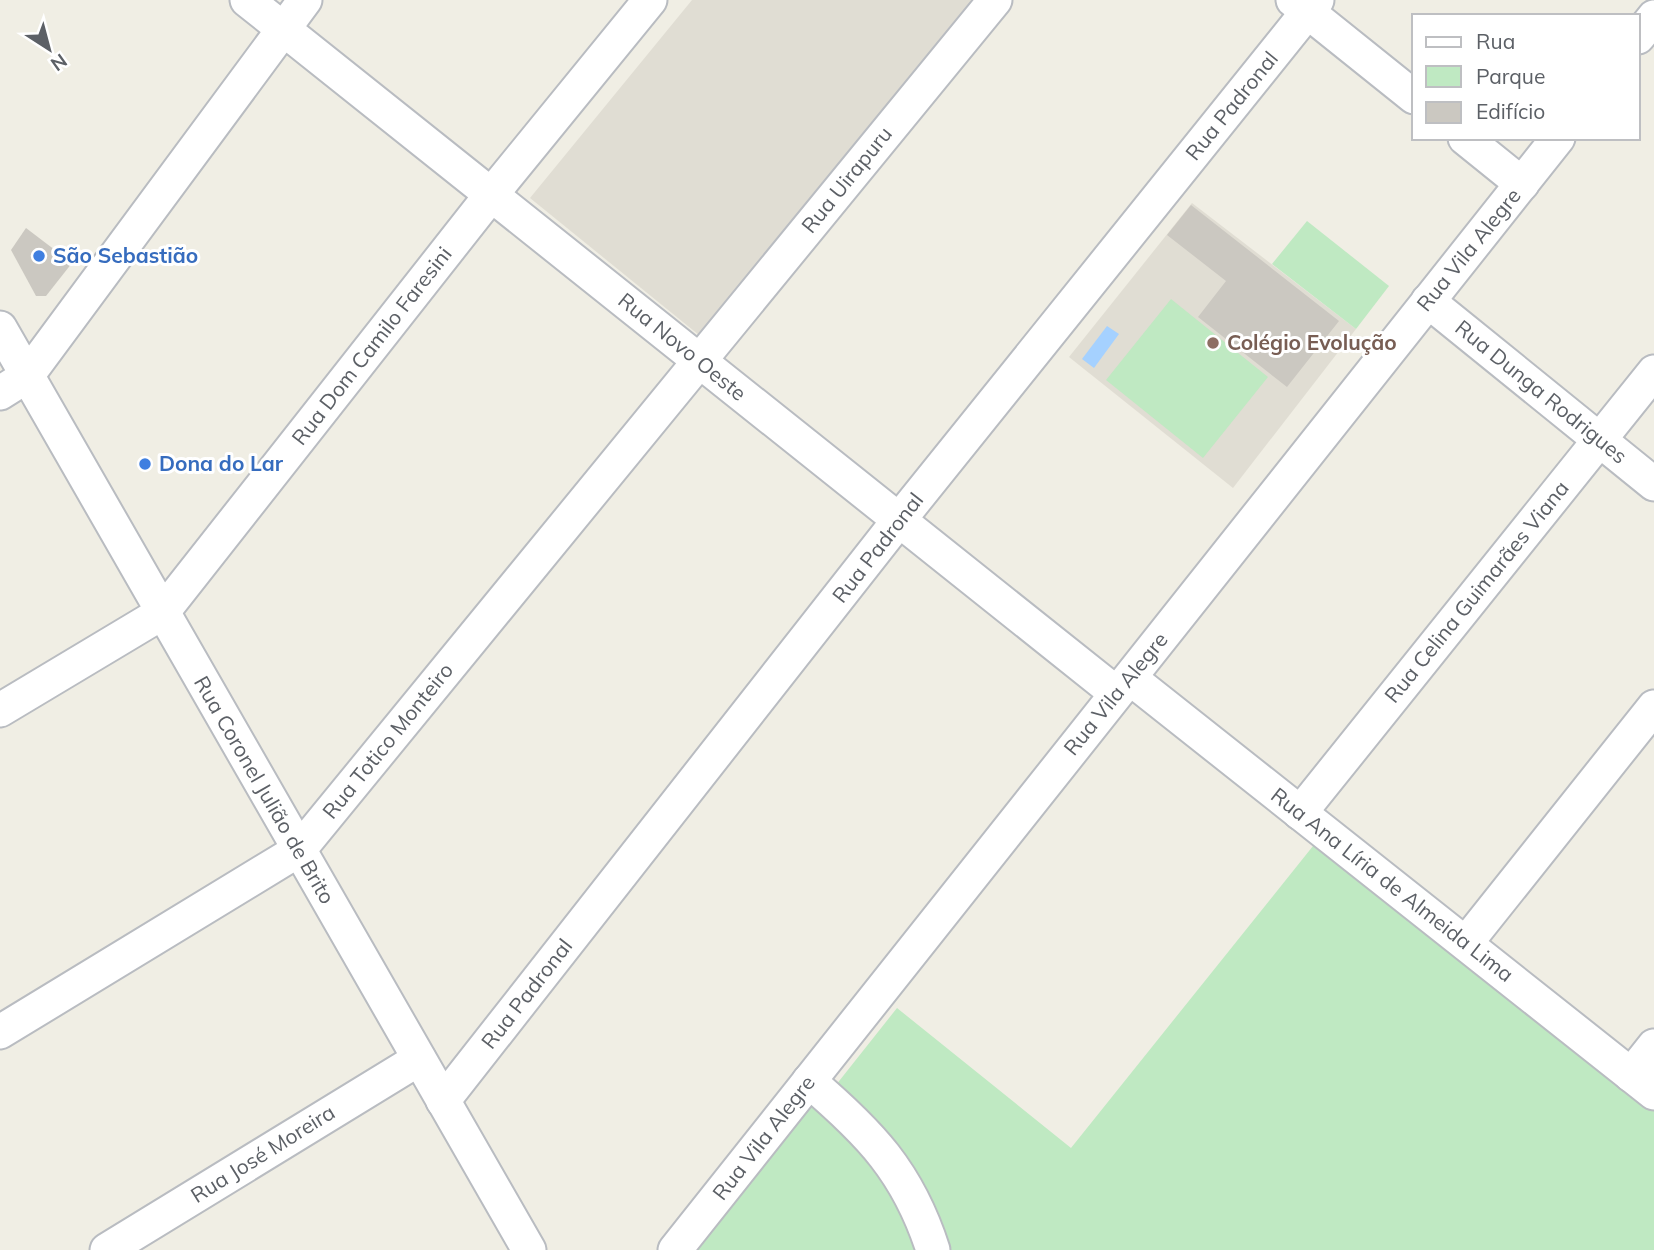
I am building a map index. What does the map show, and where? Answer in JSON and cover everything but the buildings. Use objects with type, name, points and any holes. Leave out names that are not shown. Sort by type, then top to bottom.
[{"type":"street","name":"Rua Novo Oeste","points":[[247,0],[899,520],[1123,685]]},
{"type":"street","points":[[14,384],[305,0]]},
{"type":"street","name":"Rua Dom Camilo Faresini","points":[[0,710],[162,613],[491,195],[650,0]]},
{"type":"street","name":"Rua Uirapuru","points":[[699,360],[995,0]]},
{"type":"street","points":[[1306,4],[1412,95]]},
{"type":"street","name":"Rua Padronal","points":[[443,1101],[1306,4]]},
{"type":"street","points":[[1640,34],[1654,17]]},
{"type":"street","points":[[1467,140],[1522,184]]},
{"type":"street","name":"Rua Vila Alegre","points":[[676,1250],[1556,140]]},
{"type":"street","name":"Rua Dunga Rodrigues","points":[[1428,301],[1654,484]]},
{"type":"street","name":"Rua Coronel Julião de Brito","points":[[0,328],[14,384],[162,613],[529,1250]]},
{"type":"street","name":"Rua Totico Monteiro","points":[[0,1032],[299,850],[699,360]]},
{"type":"street","name":"Rua Celina Guimarães Viana","points":[[1300,813],[1654,372]]},
{"type":"street","name":"Rua Ana Líria de Almeida Lima","points":[[1123,685],[1300,813],[1643,1084]]},
{"type":"street","points":[[1466,943],[1654,708]]},
{"type":"street","points":[[1643,1084],[1654,1046]]},
{"type":"street","name":"Rua José Moreira","points":[[107,1250],[419,1059]]},
{"type":"street","points":[[809,1081],[866,1132],[896,1169],[920,1211],[933,1250]]},
{"type":"shaded area","points":[[692,0],[973,0],[699,335],[530,198]]},
{"type":"shaded area","name":"Colégio Evolução","points":[[1192,203],[1356,329],[1233,488],[1069,357]]},
{"type":"green space","points":[[1307,221],[1389,286],[1356,329],[1272,264]]},
{"type":"green space","points":[[1171,299],[1268,377],[1203,458],[1106,380]]},
{"type":"green space","points":[[1317,841],[1654,1109],[1654,1250],[943,1250],[832,1090],[897,1008],[1071,1148]]},
{"type":"green space","points":[[808,1089],[856,1132],[924,1250],[686,1250]]},
{"type":"water","points":[[1107,326],[1119,334],[1094,368],[1082,359]]},
{"type":"place","name":"São Sebastião","points":[[39,256]]},
{"type":"place","name":"Colégio Evolução","points":[[1213,343]]},
{"type":"place","name":"Dona do Lar","points":[[145,464]]}]
